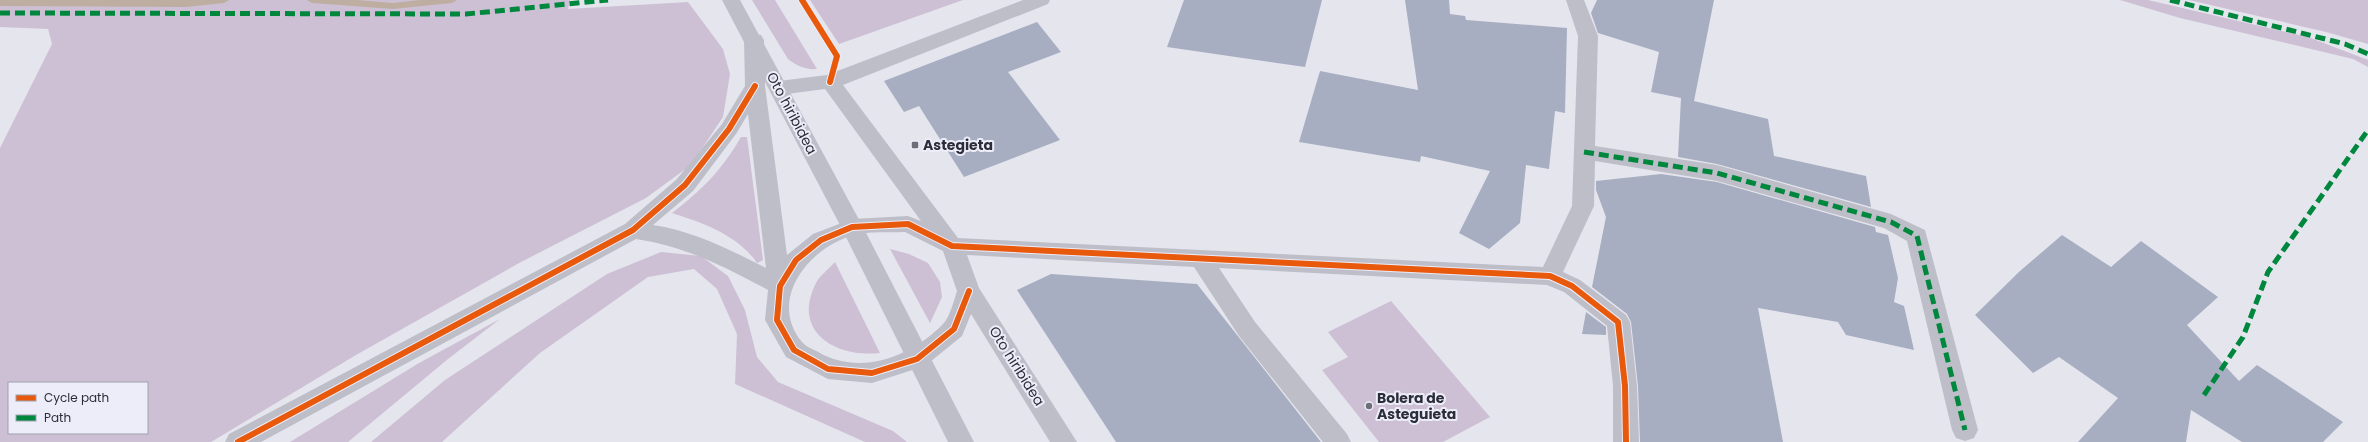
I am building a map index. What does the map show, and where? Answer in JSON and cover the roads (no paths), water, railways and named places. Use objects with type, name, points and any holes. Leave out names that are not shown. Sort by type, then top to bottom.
[{"type":"street","name":"Oto hiribidea","points":[[731,0],[754,40],[852,227],[917,359],[961,442]]},
{"type":"street","points":[[1550,276],[1583,206],[1588,36],[1575,0]]},
{"type":"street","points":[[779,88],[830,82],[1036,2]]},
{"type":"street","points":[[754,40],[754,86],[780,286],[777,320],[794,350],[828,369],[872,373],[917,359],[954,329],[969,291]]},
{"type":"street","name":"Oto hiribidea","points":[[830,82],[952,246],[969,291],[1064,442]]},
{"type":"street","points":[[238,442],[633,230],[685,185],[729,129],[754,86]]},
{"type":"street","points":[[1584,152],[1717,173],[1891,222],[1917,236],[1965,430]]},
{"type":"street","points":[[780,286],[796,260],[821,240],[852,227],[908,224],[952,246],[1550,276],[1572,286],[1618,322],[1625,386],[1626,442]]},
{"type":"street","points":[[633,230],[670,236],[723,256],[780,286]]},
{"type":"street","points":[[1200,258],[1247,329],[1338,442]]},
{"type":"waterway","points":[[0,3],[186,4],[224,0]]},
{"type":"waterway","points":[[312,0],[393,6],[452,0]]},
{"type":"place","name":"Astegieta","points":[[915,145]]},
{"type":"place","name":"Bolera de Asteguieta","points":[[1369,406]]}]
